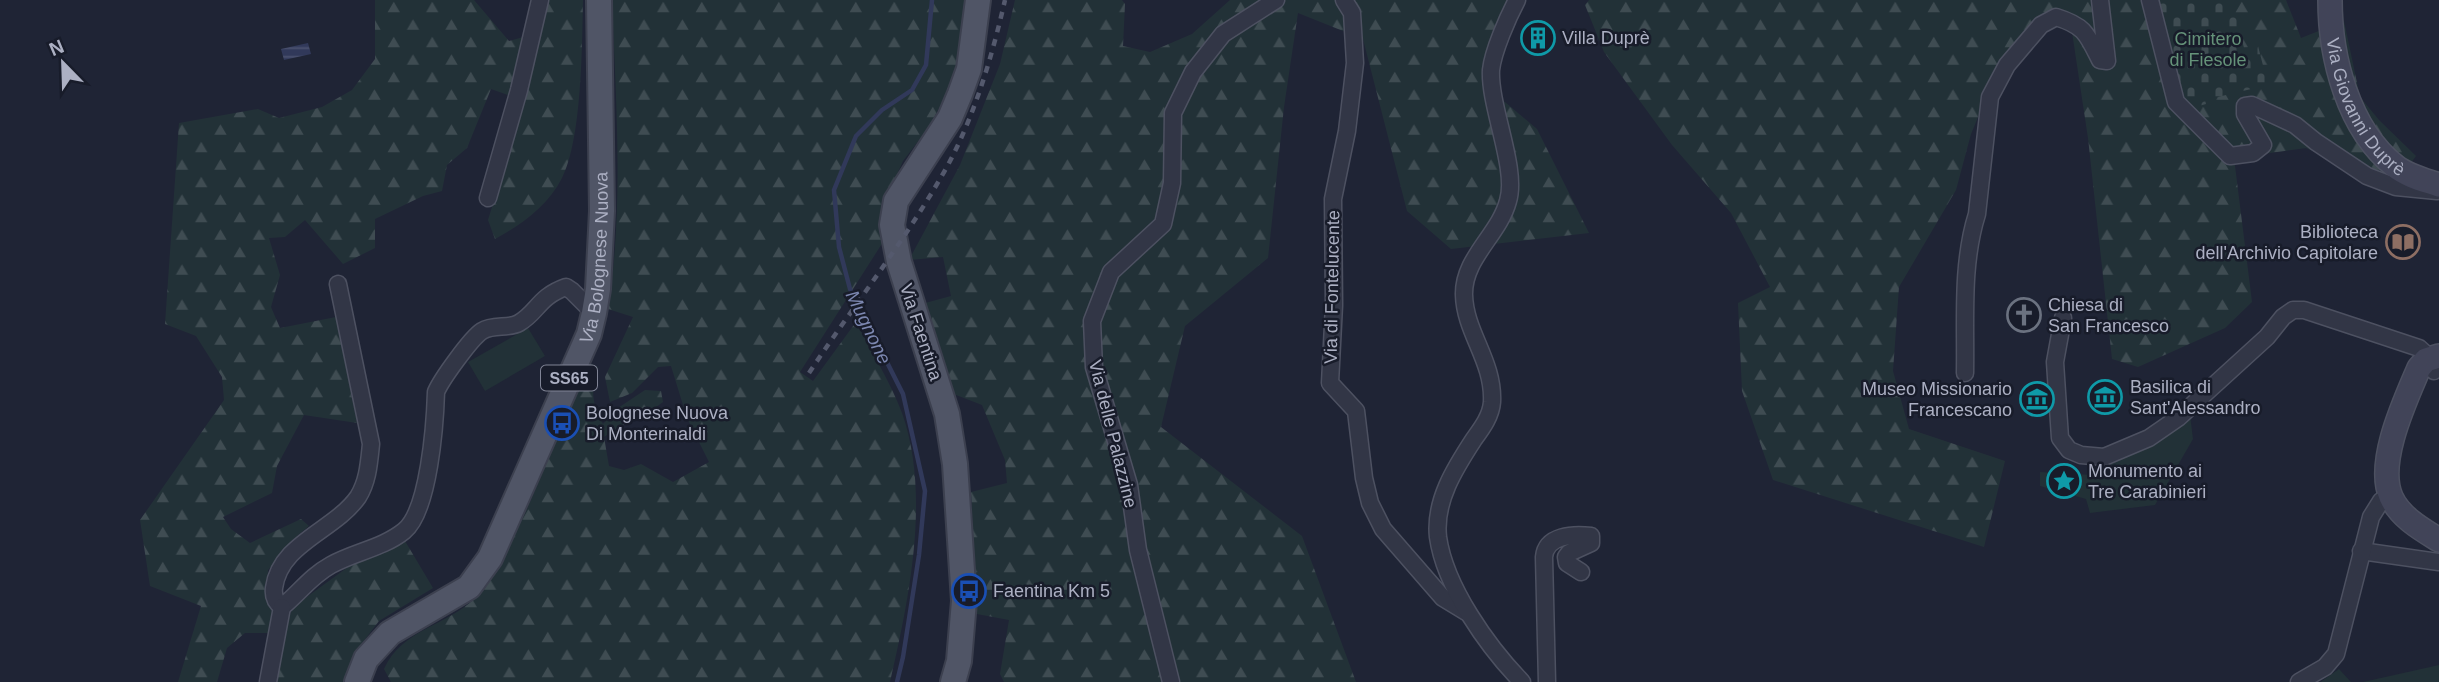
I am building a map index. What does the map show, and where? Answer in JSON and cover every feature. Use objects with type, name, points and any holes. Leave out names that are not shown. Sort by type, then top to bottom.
[{"type":"main road","name":"Via Bolognese Nuova","points":[[357,682],[366,659],[390,633],[469,587],[490,558],[589,334],[598,289],[602,211],[599,0]]},
{"type":"main road","name":"Via Faentina","points":[[953,682],[959,661],[964,601],[955,464],[947,414],[898,262],[892,225],[896,201],[940,134],[960,94],[969,69],[978,0]]},
{"type":"street","points":[[488,198],[519,90],[540,0]]},
{"type":"street","name":"Via delle Palazzine","points":[[1171,682],[1138,550],[1129,485],[1094,367],[1092,321],[1111,272],[1163,224],[1172,183],[1173,113],[1193,72],[1223,34],[1276,0]]},
{"type":"street","name":"Via di Fontelucente","points":[[1344,0],[1352,13],[1355,63],[1347,131],[1333,199],[1334,305],[1330,383],[1356,411],[1364,478],[1370,503],[1383,529],[1443,598],[1466,612]]},
{"type":"street","points":[[1517,0],[1507,20],[1491,69],[1509,180],[1508,201],[1492,233],[1469,266],[1464,283],[1465,308],[1488,365],[1492,404],[1488,417],[1450,478],[1439,514],[1438,536],[1445,562],[1466,612],[1522,682]]},
{"type":"street","points":[[1965,373],[1966,267],[1971,232],[1977,214],[1990,97],[2007,65],[2041,25],[2056,17],[2077,24],[2087,34],[2101,60],[2107,61],[2100,0]]},
{"type":"street","points":[[2150,0],[2176,102],[2230,156],[2253,153],[2263,145],[2245,114],[2245,106],[2252,104],[2295,125],[2342,161],[2383,183],[2396,187],[2439,191]]},
{"type":"street","name":"Via Giovanni Duprè","points":[[2330,0],[2331,27],[2338,64],[2361,126],[2395,166],[2411,176],[2439,185]]},
{"type":"street","points":[[282,607],[273,593],[281,566],[358,496],[369,471],[371,444],[338,284]]},
{"type":"street","points":[[268,682],[282,607],[307,581],[331,565],[386,542],[406,530],[418,510],[426,485],[436,392],[440,382],[481,332],[492,327],[518,324],[541,300],[566,287],[594,313]]},
{"type":"street","points":[[2063,318],[2054,362],[2060,438],[2069,450],[2081,455],[2104,457],[2149,438],[2178,418],[2293,310],[2304,310],[2424,352],[2436,364],[2408,397],[2396,430],[2387,481],[2391,496],[2402,513],[2439,540]]},
{"type":"street","points":[[2299,682],[2325,667],[2336,654],[2374,509],[2381,501],[2391,496]]},
{"type":"street","points":[[1547,682],[1544,557],[1550,542],[1562,538],[1591,536],[1591,543],[1566,557],[1567,563],[1581,572]]},
{"type":"street","points":[[2361,551],[2439,562]]},
{"type":"green space","points":[[375,0],[474,0],[509,41],[527,36],[546,0],[583,0],[580,91],[569,161],[556,188],[542,206],[495,239],[488,220],[525,101],[491,89],[467,148],[447,165],[442,191],[423,196],[375,219],[375,248],[343,264],[305,220],[285,237],[269,238],[280,275],[271,307],[280,328],[336,317],[357,423],[304,415],[277,466],[272,493],[223,517],[231,529],[250,543],[301,519],[309,526],[268,570],[266,597],[273,614],[271,633],[245,633],[227,648],[217,682],[178,682],[201,606],[150,586],[140,520],[224,400],[222,377],[196,336],[165,324],[179,123],[258,109],[279,118],[322,107],[352,90],[375,59]]},
{"type":"green space","points":[[612,0],[966,0],[963,45],[955,78],[929,127],[903,161],[885,201],[883,242],[800,372],[813,381],[856,322],[902,413],[911,445],[916,512],[910,582],[890,682],[391,682],[384,669],[402,645],[464,607],[490,579],[531,500],[586,361],[598,367],[593,396],[603,424],[618,408],[645,390],[661,391],[663,402],[604,437],[609,466],[624,470],[641,464],[673,482],[709,462],[687,418],[671,366],[658,367],[632,393],[610,402],[605,377],[633,317],[608,309],[617,194]]},
{"type":"green space","points":[[1015,0],[1122,0],[1125,4],[1123,46],[1150,52],[1192,34],[1230,0],[1507,0],[1499,17],[1486,86],[1537,129],[1589,233],[1451,249],[1407,211],[1363,39],[1298,13],[1284,107],[1268,258],[1185,326],[1161,427],[1302,536],[1356,682],[1004,682],[1000,674],[1009,620],[977,614],[971,492],[1007,483],[1005,460],[982,405],[951,393],[918,305],[951,296],[943,257],[909,260],[960,165],[1000,64]]},
{"type":"green space","points":[[1589,0],[2286,0],[2301,38],[2344,21],[2360,97],[2416,156],[2392,187],[2306,148],[2234,158],[2252,302],[2225,328],[2138,367],[2112,359],[2088,138],[2069,12],[2043,16],[1998,69],[1971,134],[1956,190],[1899,287],[1893,371],[1909,429],[2005,461],[1984,547],[1773,480],[1742,391],[1738,303],[1770,287],[1731,213],[1672,145],[1604,52],[1585,5]]},
{"type":"green space","name":"Cimitero di Fiesole","points":[[2158,0],[2232,0],[2244,48],[2258,46],[2268,85],[2205,100],[2206,104],[2185,110]]},
{"type":"green space","points":[[528,328],[545,356],[485,391],[468,362]]},
{"type":"green space","points":[[2190,414],[2193,439],[2155,505],[2090,513],[2086,499],[2040,486],[2040,472],[2093,475],[2178,425]]},
{"type":"green space","points":[[405,541],[433,588],[379,621],[357,650],[349,682],[277,682],[287,623],[293,607],[355,562]]},
{"type":"green space","points":[[2439,665],[2439,682],[2363,682]]},
{"type":"green space","points":[[2339,669],[2351,682],[2321,682],[2322,681]]},
{"type":"water","points":[[308,43],[311,54],[284,60],[281,49]]},
{"type":"waterway","name":"Mugnone","points":[[897,682],[919,555],[925,491],[903,394],[850,289],[839,247],[834,190],[856,136],[882,110],[912,90],[926,65],[932,0]]},
{"type":"railway","points":[[809,373],[940,179],[962,137],[979,92],[1005,0]]},
{"type":"place","name":"Villa Duprè","points":[[1538,38]]},
{"type":"place","name":"Biblioteca dell'Archivio Capitolare","points":[[2403,242]]},
{"type":"place","name":"Chiesa di San Francesco","points":[[2024,315]]},
{"type":"place","name":"Basilica di Sant'Alessandro","points":[[2105,397]]},
{"type":"place","name":"Museo Missionario Francescano","points":[[2037,399]]},
{"type":"place","name":"Bolognese Nuova Di Monterinaldi","points":[[562,423]]},
{"type":"place","name":"Monumento ai Tre Carabinieri","points":[[2064,481]]},
{"type":"place","name":"Faentina Km 5","points":[[969,591]]}]
